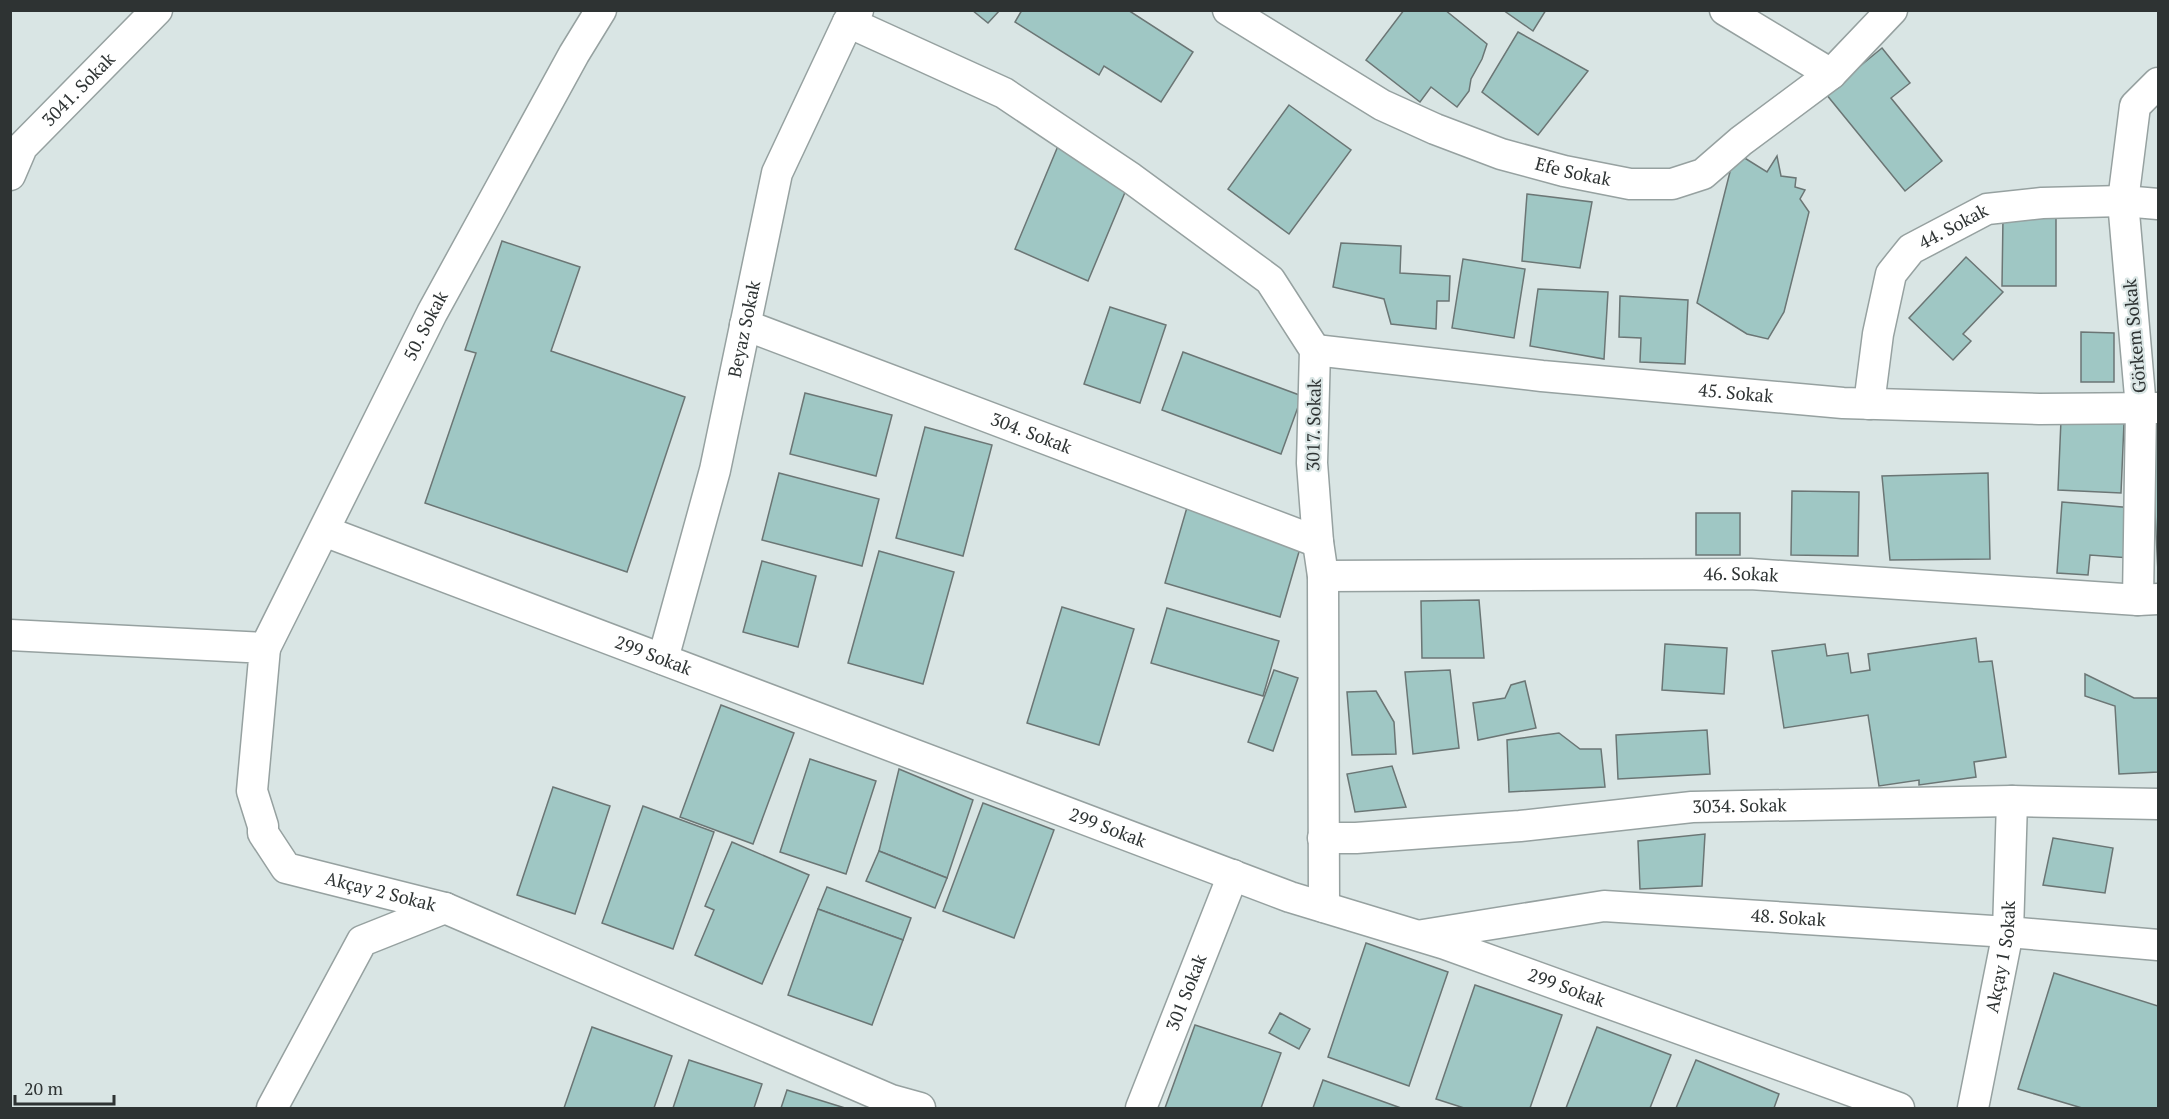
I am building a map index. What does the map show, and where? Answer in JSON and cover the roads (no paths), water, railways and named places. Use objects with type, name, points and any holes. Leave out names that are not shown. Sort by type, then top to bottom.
[{"type":"street","name":"3041. Sokak","points":[[10,175],[16,146],[157,10]]},
{"type":"street","name":"50. Sokak","points":[[265,648],[432,313],[573,54],[601,10]]},
{"type":"street","name":"Efe Sokak","points":[[1228,10],[1382,105],[1435,129],[1501,154],[1564,171],[1630,183],[1672,184],[1703,174],[1741,141],[1832,74],[1892,10]]},
{"type":"street","points":[[1725,10],[1832,74]]},
{"type":"street","points":[[853,16],[1004,93],[1131,178],[1270,280],[1315,350]]},
{"type":"street","name":"Beyaz Sokak","points":[[663,659],[715,470],[777,173],[853,16]]},
{"type":"street","name":"Görkem Sokak","points":[[2148,599],[2150,408],[2123,201],[2147,104],[2158,83]]},
{"type":"street","name":"44. Sokak","points":[[1869,404],[1878,334],[1891,274],[1911,249],[1987,209],[2042,203],[2123,201],[2158,204]]},
{"type":"street","name":"304. Sokak","points":[[745,325],[1318,542]]},
{"type":"street","name":"45. Sokak","points":[[1315,350],[1542,376],[1869,404],[2039,409],[2150,408]]},
{"type":"street","name":"3017. Sokak","points":[[1315,350],[1312,463],[1323,576],[1324,907]]},
{"type":"street","name":"299 Sokak","points":[[324,531],[1290,897],[1445,944],[1899,1108]]},
{"type":"street","name":"46. Sokak","points":[[1323,576],[1750,574],[2148,599]]},
{"type":"street","points":[[10,636],[265,648]]},
{"type":"street","name":"Akçay 2 Sokak","points":[[265,648],[252,791],[263,826],[262,833],[286,868],[445,908],[891,1100],[920,1108]]},
{"type":"street","name":"3034. Sokak","points":[[1323,837],[1356,838],[1520,826],[1692,807],[2012,801],[2158,804]]},
{"type":"street","name":"Akçay 1 Sokak","points":[[1973,1108],[2008,932],[2012,801]]},
{"type":"street","name":"301 Sokak","points":[[1141,1108],[1233,875]]},
{"type":"street","name":"48. Sokak","points":[[1417,936],[1604,906],[2008,932],[2158,945]]},
{"type":"street","points":[[272,1108],[362,941],[445,908]]}]
